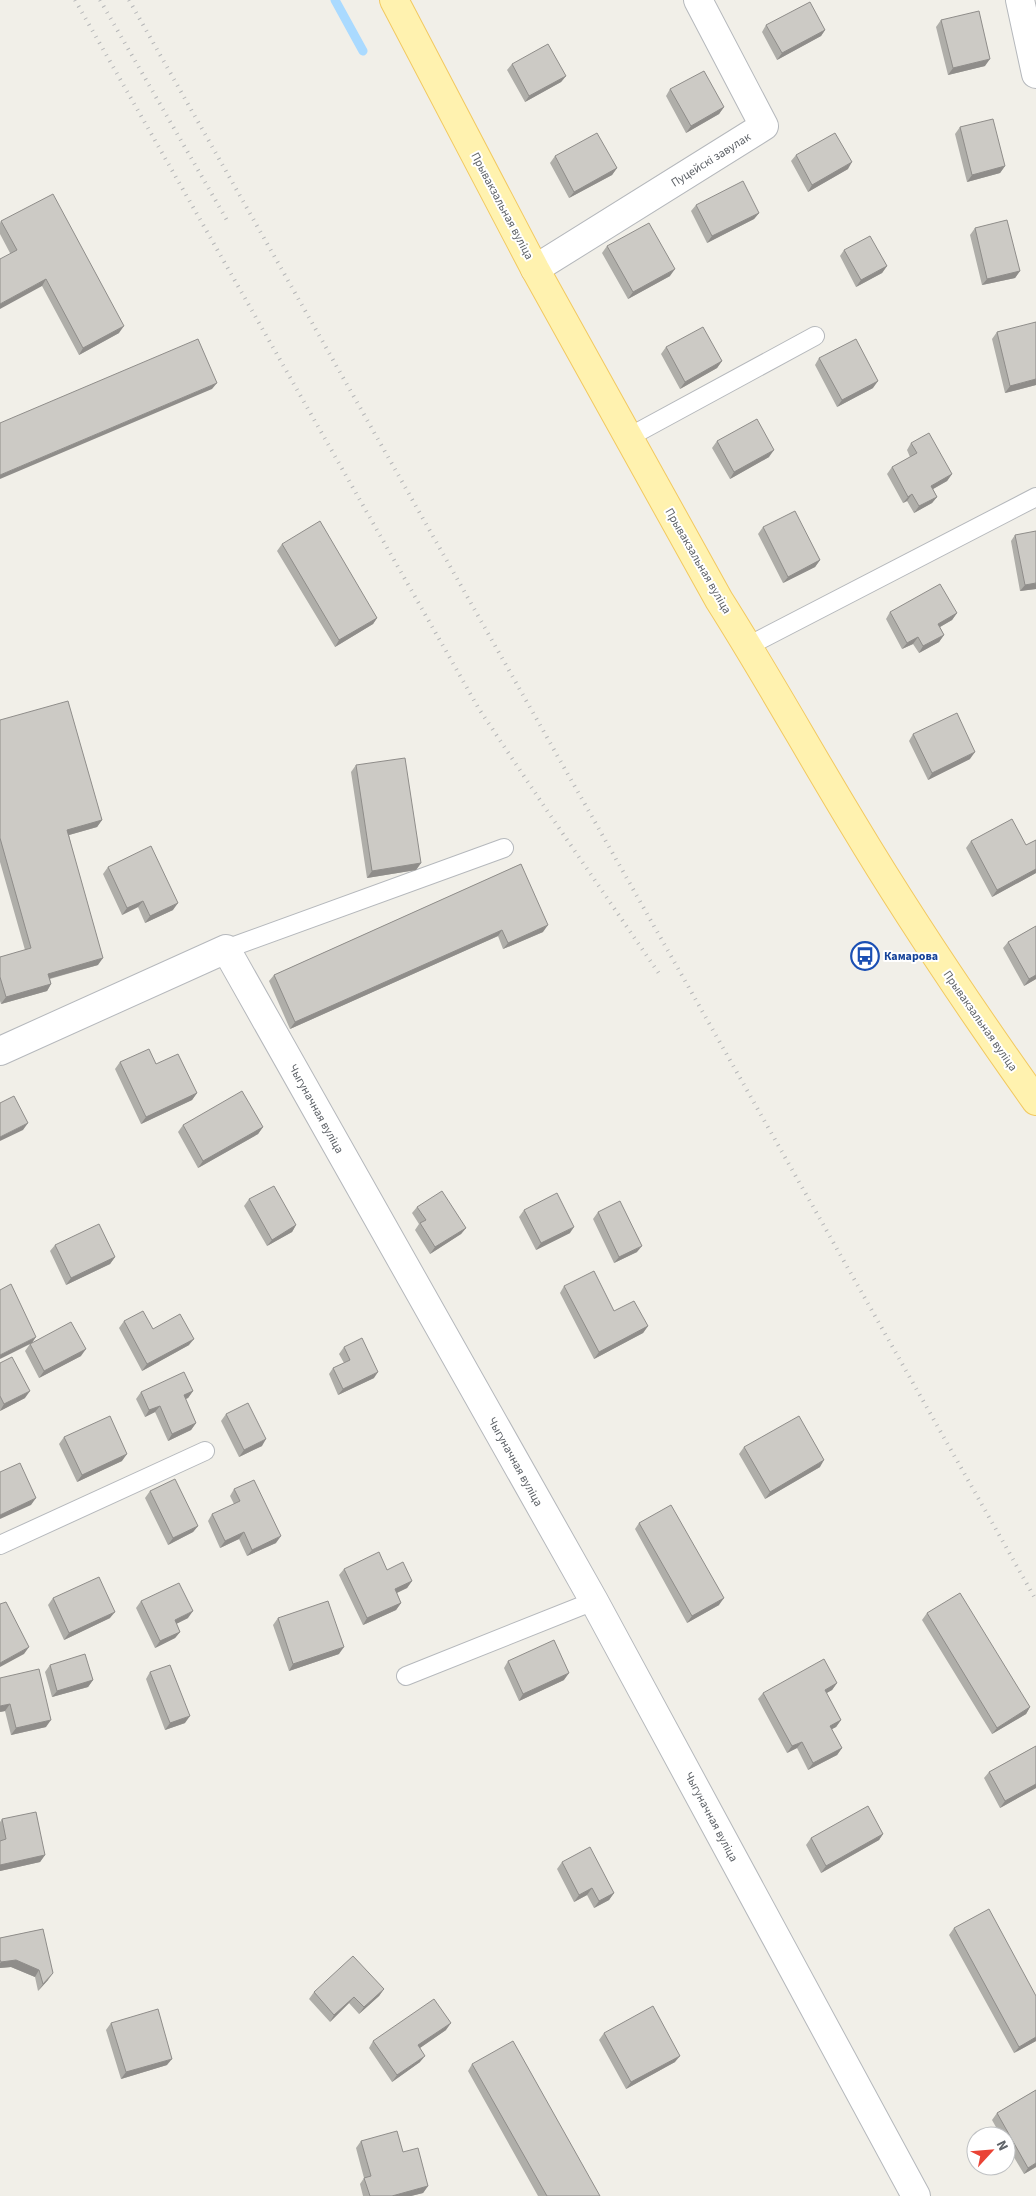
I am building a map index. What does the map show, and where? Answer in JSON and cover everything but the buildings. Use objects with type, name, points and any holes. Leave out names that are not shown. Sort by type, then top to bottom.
[{"type":"main road","name":"Прывакзальная вуліца","points":[[394,0],[535,269],[719,600],[853,825],[959,992],[1036,1101]]},
{"type":"street","name":"Пуцейскі завулак","points":[[535,269],[764,126],[698,0]]},
{"type":"street","points":[[1020,0],[1036,74]]},
{"type":"street","points":[[0,1051],[226,950]]},
{"type":"street","name":"Чыгуначная вуліца","points":[[226,950],[594,1601],[916,2196]]},
{"type":"lane","points":[[629,437],[815,336]]},
{"type":"lane","points":[[748,646],[1036,497]]},
{"type":"lane","points":[[226,950],[504,848]]},
{"type":"lane","points":[[0,1544],[205,1451]]},
{"type":"lane","points":[[406,1676],[594,1601]]},
{"type":"waterway","points":[[335,0],[363,51]]},
{"type":"railway","points":[[75,0],[479,709],[660,975]]},
{"type":"railway","points":[[100,0],[228,222]]},
{"type":"railway","points":[[129,0],[1036,1600]]},
{"type":"place","name":"Камарова","points":[[865,956]]}]
